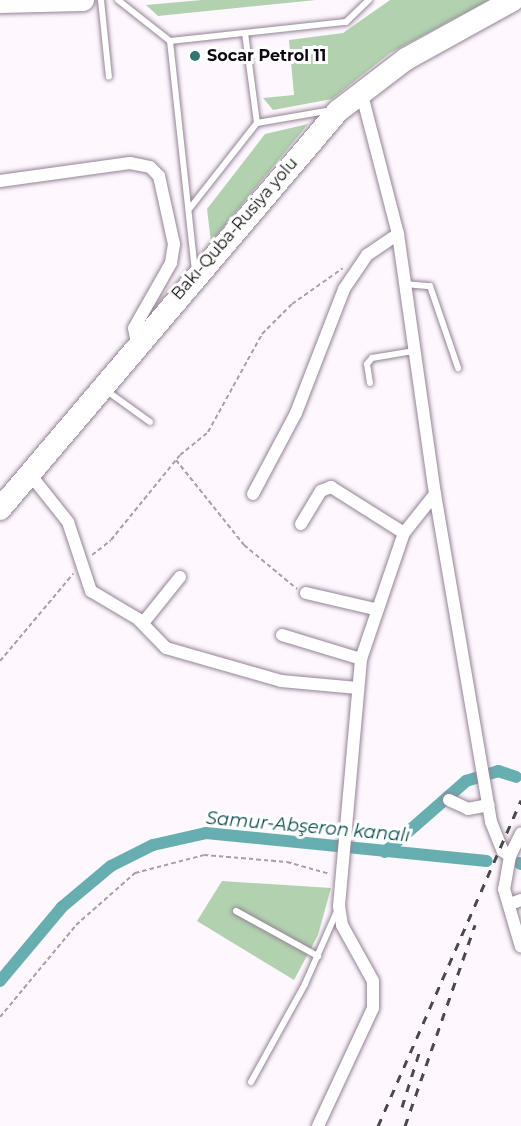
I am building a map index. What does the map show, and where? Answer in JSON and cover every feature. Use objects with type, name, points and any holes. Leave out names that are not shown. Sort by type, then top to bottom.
[{"type":"highway","points":[[0,2],[83,0]]},
{"type":"highway","name":"Bakı-Quba-Rusiya yolu","points":[[0,509],[196,274],[338,111],[361,91],[406,59],[513,0]]},
{"type":"street","points":[[361,91],[398,234],[435,494],[495,836],[510,856]]},
{"type":"street","points":[[0,181],[130,163],[150,167],[159,176],[174,244],[171,263],[134,328],[137,344]]},
{"type":"street","points":[[253,494],[296,413],[344,289],[378,245],[398,234]]},
{"type":"street","points":[[29,473],[58,506],[85,560],[91,591],[143,623],[166,648],[281,681],[358,688]]},
{"type":"street","points":[[301,524],[321,491],[331,487],[404,533]]},
{"type":"street","points":[[318,1126],[373,1008],[373,981],[342,925],[339,906],[339,875],[361,659],[375,609],[404,533],[435,494]]},
{"type":"street","points":[[143,623],[180,577]]},
{"type":"street","points":[[306,593],[375,609]]},
{"type":"street","points":[[282,635],[361,659]]},
{"type":"street","points":[[449,800],[468,810],[489,805]]},
{"type":"street","points":[[521,833],[510,856],[504,883],[515,902],[521,947]]},
{"type":"lane","points":[[101,0],[109,77]]},
{"type":"lane","points":[[118,0],[170,41],[346,22],[369,0]]},
{"type":"lane","points":[[245,33],[257,123]]},
{"type":"lane","points":[[170,41],[196,274]]},
{"type":"lane","points":[[190,208],[257,123],[324,108],[338,111]]},
{"type":"lane","points":[[405,284],[430,286],[458,368]]},
{"type":"lane","points":[[370,383],[367,364],[372,358],[414,351]]},
{"type":"lane","points":[[101,387],[150,422]]},
{"type":"lane","points":[[251,1082],[318,956],[339,906]]},
{"type":"lane","points":[[236,910],[318,956]]},
{"type":"path","points":[[0,662],[85,560],[111,540],[176,460],[208,432],[262,334],[327,276],[361,265]]},
{"type":"path","points":[[176,460],[244,545],[306,593]]},
{"type":"path","points":[[0,1017],[76,925],[135,873],[204,855],[287,862],[339,875]]},
{"type":"green space","points":[[202,0],[316,0],[158,16],[146,5]]},
{"type":"green space","points":[[390,0],[489,0],[390,53],[332,99],[273,110],[263,98],[294,95],[289,40],[343,33]]},
{"type":"green space","points":[[308,124],[211,242],[207,209],[265,134]]},
{"type":"green space","points":[[222,881],[331,888],[318,935],[294,980],[197,921]]},
{"type":"waterway","points":[[385,852],[466,781],[498,771],[516,777]]},
{"type":"waterway","name":"Samur-Abşeron kanalı","points":[[0,981],[62,907],[111,866],[153,845],[206,833],[487,861]]},
{"type":"railway","points":[[378,1126],[521,800]]},
{"type":"railway","points":[[405,1126],[475,925]]},
{"type":"railway","points":[[402,1107],[419,1053]]},
{"type":"place","name":"Socar Petrol 11","points":[[195,56]]}]
